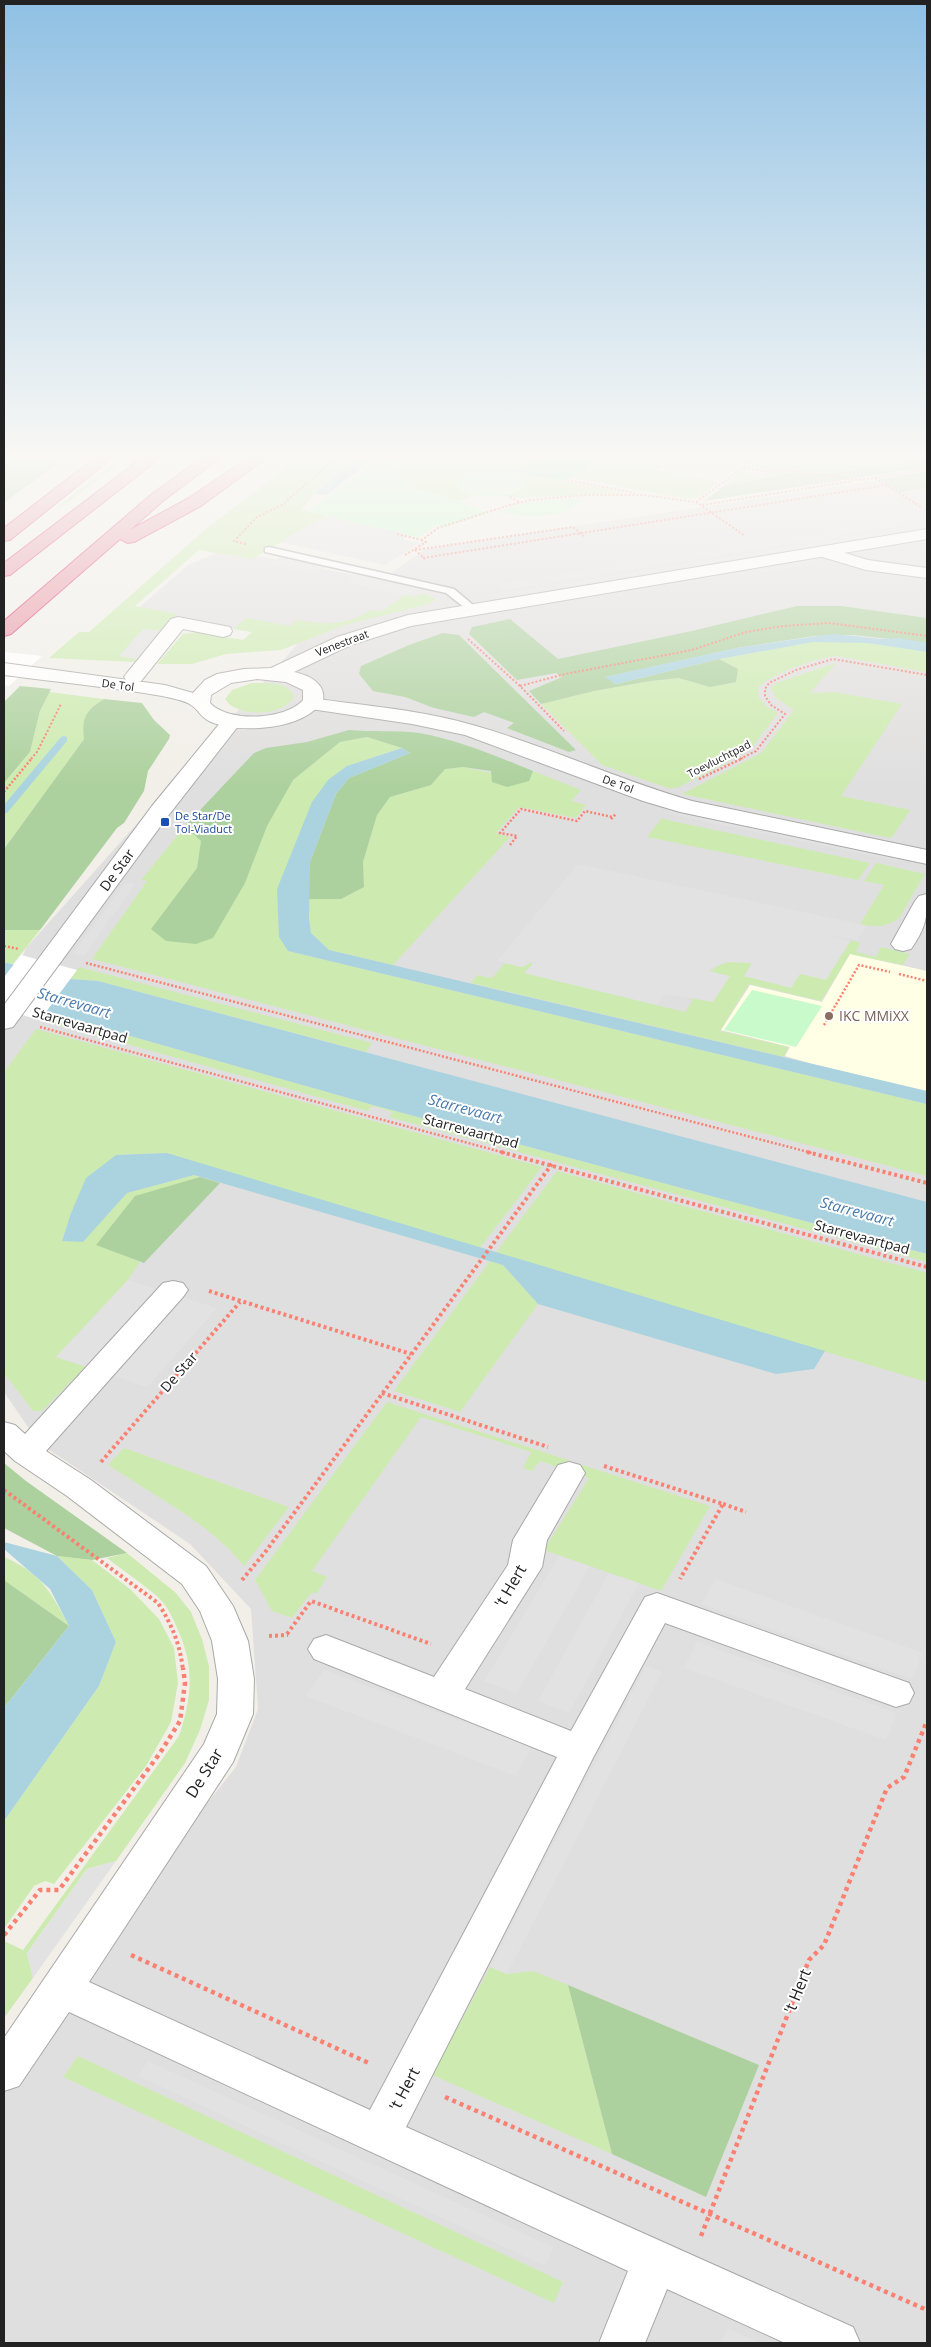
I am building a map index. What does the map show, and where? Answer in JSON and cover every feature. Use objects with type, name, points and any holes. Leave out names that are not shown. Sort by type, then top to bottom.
[{"type":"highway","points":[[4,630],[78,568]]},
{"type":"street","name":"Venestraat","points":[[273,674],[344,641],[408,620],[731,568]]},
{"type":"street","name":"Venestraat","points":[[885,568],[927,573]]},
{"type":"street","name":"Venestraat","points":[[297,679],[356,648],[426,623],[474,610]]},
{"type":"street","name":"De Tol","points":[[134,677],[178,623],[222,631]]},
{"type":"street","name":"De Tol","points":[[4,669],[165,691],[200,701]]},
{"type":"street","name":"De Tol","points":[[35,673],[215,682],[242,675],[273,674]]},
{"type":"street","points":[[215,682],[201,694],[200,701],[203,708],[210,713],[232,721],[256,722],[279,720],[293,716],[311,704],[315,697],[313,690],[297,679],[273,674]]},
{"type":"street","name":"De Tol","points":[[311,704],[412,718],[470,730],[651,796],[688,807],[927,857]]},
{"type":"street","name":"De Star","points":[[7,1017],[160,811],[232,721]]},
{"type":"street","points":[[903,944],[927,901]]},
{"type":"street","name":"De Star","points":[[4,2072],[96,1939],[220,1751],[235,1714],[236,1679],[230,1640],[216,1606],[194,1575],[79,1488],[15,1443],[173,1290]]},
{"type":"street","name":"'t Hert","points":[[442,1695],[525,1567],[530,1540],[569,1473]]},
{"type":"street","name":"'t Hert","points":[[379,2136],[579,1750],[658,1606],[896,1693]]},
{"type":"street","points":[[326,1649],[579,1750]]},
{"type":"street","points":[[62,1989],[379,2136],[837,2343]]},
{"type":"street","points":[[622,2343],[671,2268]]},
{"type":"lane","points":[[346,568],[450,591],[474,610]]},
{"type":"path","points":[[398,568],[409,574],[409,582]]},
{"type":"path","points":[[520,686],[565,674],[692,650],[746,632],[783,626],[829,623],[927,636]]},
{"type":"path","points":[[462,633],[520,686],[590,757],[571,767]]},
{"type":"path","name":"Toevluchtpad","points":[[651,796],[676,790],[756,751],[784,714],[771,705],[765,696],[765,689],[769,683],[796,670],[833,659],[927,675]]},
{"type":"path","points":[[4,792],[37,752],[65,696]]},
{"type":"path","points":[[510,844],[517,836],[500,833],[521,809],[577,821],[585,811],[613,817]]},
{"type":"path","points":[[51,959],[927,1183]]},
{"type":"path","points":[[824,1025],[859,965],[927,981]]},
{"type":"path","name":"Starrevaartpad","points":[[7,1017],[927,1267]]},
{"type":"path","points":[[216,1606],[251,1572],[552,1164]]},
{"type":"path","points":[[206,1290],[411,1354]]},
{"type":"path","name":"De Star","points":[[79,1488],[240,1302]]},
{"type":"path","points":[[4,1490],[158,1603],[172,1625],[180,1647],[185,1682],[180,1721],[160,1753],[59,1890],[40,1890],[4,1935]]},
{"type":"path","points":[[723,1504],[746,1512]]},
{"type":"path","points":[[230,1640],[287,1634],[326,1649]]},
{"type":"path","name":"'t Hert","points":[[671,2268],[708,2215],[809,1960],[824,1945],[888,1788],[904,1777],[927,1721]]},
{"type":"path","points":[[96,1939],[708,2215],[927,2310]]},
{"type":"shaded area","points":[[185,568],[316,568],[381,580],[399,568],[927,568],[927,2343],[4,2343],[4,2058],[236,1767],[258,1709],[251,1609],[190,1544],[39,1443],[4,1392],[4,1005],[26,948],[301,640],[134,612]]},
{"type":"shaded area","points":[[285,568],[324,568],[315,574]]},
{"type":"shaded area","points":[[599,568],[644,568],[505,590],[498,584]]},
{"type":"shaded area","points":[[663,568],[684,568],[495,598],[493,595]]},
{"type":"shaded area","points":[[770,568],[789,568],[737,576],[733,574]]},
{"type":"shaded area","points":[[358,575],[420,587],[409,595],[347,582]]},
{"type":"shaded area","points":[[143,629],[163,631],[138,659],[119,656]]},
{"type":"shaded area","points":[[672,809],[899,857],[897,861],[668,813]]},
{"type":"shaded area","points":[[578,864],[866,926],[857,940],[829,935],[850,941],[826,980],[800,974],[791,988],[744,976],[752,963],[725,962],[713,967],[709,971],[730,976],[713,1002],[666,994],[657,1005],[524,973],[533,964],[531,962],[521,967],[497,961]]},
{"type":"shaded area","points":[[125,883],[135,884],[84,956],[73,954]]},
{"type":"shaded area","name":"IKC MMiXX","points":[[850,954],[927,971],[927,1092],[785,1056],[790,1047],[721,1030],[750,985],[822,1002]]},
{"type":"shaded area","points":[[128,1280],[217,1308],[147,1387],[56,1357]]},
{"type":"shaded area","points":[[559,1556],[590,1566],[517,1693],[484,1681]]},
{"type":"shaded area","points":[[609,1573],[639,1583],[569,1713],[538,1701]]},
{"type":"shaded area","points":[[715,1579],[923,1653],[912,1679],[702,1604]]},
{"type":"shaded area","points":[[697,1642],[897,1713],[886,1740],[684,1668]]},
{"type":"shaded area","points":[[646,1666],[662,1672],[507,1974],[490,1967]]},
{"type":"shaded area","points":[[324,1670],[531,1747],[516,1776],[306,1696]]},
{"type":"shaded area","points":[[116,1861],[33,1978],[27,1953],[87,1869]]},
{"type":"shaded area","points":[[148,2061],[553,2247],[545,2266],[138,2076]]},
{"type":"shaded area","points":[[727,2328],[760,2343],[721,2343]]},
{"type":"green space","points":[[162,568],[179,568],[135,606],[177,614],[163,631],[120,656],[138,659],[134,662],[49,658],[79,632],[89,632]]},
{"type":"green space","points":[[422,593],[436,599],[429,604],[345,625],[281,650],[226,654],[192,664],[157,664],[183,634],[198,632],[243,640],[252,632],[233,629],[247,618],[289,626],[297,620],[316,623],[344,622],[370,610],[380,612],[405,595],[415,597]]},
{"type":"green space","points":[[797,606],[841,606],[927,618],[927,643],[854,635],[814,636],[737,648],[606,677],[616,684],[719,659],[738,669],[736,682],[710,687],[679,678],[650,681],[594,691],[541,704],[529,691],[562,677],[556,673],[517,680],[469,634],[472,627],[510,619],[558,659],[692,631]]},
{"type":"green space","points":[[443,633],[459,635],[576,750],[569,752],[507,728],[514,723],[484,712],[474,717],[434,708],[405,697],[373,691],[359,674],[361,666],[409,645]]},
{"type":"green space","points":[[813,642],[868,643],[927,652],[927,672],[837,656],[817,660],[785,671],[758,687],[758,696],[766,706],[778,713],[750,750],[677,788],[668,788],[602,765],[541,704],[594,691],[650,681],[679,678],[710,687],[735,682],[738,669],[719,659]]},
{"type":"green space","points":[[836,663],[810,693],[834,692],[902,704],[841,796],[910,810],[893,836],[890,838],[682,794],[761,753],[794,710],[776,698],[771,688],[776,683]]},
{"type":"green space","points":[[252,683],[282,685],[291,691],[294,696],[289,703],[281,708],[260,712],[239,710],[225,699],[232,690]]},
{"type":"green space","points":[[20,686],[51,689],[40,711],[30,752],[4,783],[4,702]]},
{"type":"green space","points":[[49,692],[104,699],[86,715],[83,725],[84,739],[4,849],[4,783],[30,752],[40,711]]},
{"type":"green space","points":[[104,699],[142,703],[154,720],[170,735],[169,739],[148,771],[144,791],[124,823],[117,828],[40,930],[4,930],[4,849],[84,739],[83,725],[86,715]]},
{"type":"green space","points":[[349,730],[410,732],[434,736],[477,749],[533,771],[529,781],[507,787],[492,782],[491,771],[463,767],[445,769],[431,785],[390,797],[377,815],[363,862],[364,887],[341,899],[308,899],[310,862],[336,794],[349,778],[410,753],[402,748],[367,737],[340,742],[293,780],[267,826],[245,883],[213,938],[196,944],[166,941],[151,929],[197,868],[201,841],[185,826],[254,753],[266,748],[307,742]]},
{"type":"green space","points":[[367,737],[402,748],[347,766],[328,780],[288,951],[927,1104],[927,1176],[92,959],[147,881],[141,880],[185,826],[201,841],[197,868],[152,929],[245,883],[266,826],[293,780],[340,742]]},
{"type":"green space","points":[[463,767],[529,781],[533,771],[581,790],[571,801],[586,805],[576,818],[519,807],[496,833],[510,837],[393,965],[329,950],[311,933],[308,899],[341,899],[364,887],[363,862],[377,815],[390,797],[431,785],[445,769]]},
{"type":"green space","points":[[662,818],[870,863],[858,880],[647,837]]},
{"type":"green space","points":[[876,863],[925,874],[899,918],[885,925],[870,926],[860,924],[884,885],[864,881]]},
{"type":"green space","points":[[4,930],[40,930],[13,964],[4,962]]},
{"type":"green space","points":[[851,940],[860,943],[856,952],[876,957],[881,947],[910,954],[903,965],[850,954],[821,1001],[749,984],[720,1031],[788,1047],[784,1057],[471,983],[477,975],[492,978],[505,963],[524,967],[531,962],[533,963],[525,973],[685,1012],[693,1000],[690,999],[702,981],[714,968],[721,964],[730,962],[752,963],[744,977],[799,974],[844,952]]},
{"type":"green space","points":[[79,967],[372,1043],[366,1052],[98,981],[70,979]]},
{"type":"green space","points":[[752,990],[822,1006],[796,1047],[724,1030]]},
{"type":"green space","points":[[46,1012],[373,1105],[927,1254],[927,1262],[389,1117],[393,1112],[372,1106],[368,1111],[40,1020]]},
{"type":"green space","points":[[36,1029],[542,1167],[479,1249],[167,1153],[116,1155],[71,1213],[62,1241],[83,1241],[127,1193],[194,1175],[200,1177],[135,1197],[97,1244],[140,1262],[128,1280],[56,1357],[86,1366],[42,1411],[33,1411],[4,1373],[4,1072]]},
{"type":"green space","points":[[557,1171],[927,1273],[927,1382],[495,1254]]},
{"type":"green space","points":[[200,1177],[220,1183],[144,1263],[96,1245],[135,1196]]},
{"type":"green space","points":[[490,1261],[503,1265],[538,1304],[460,1412],[394,1391]]},
{"type":"green space","points":[[387,1402],[571,1461],[565,1470],[540,1461],[532,1471],[523,1468],[531,1452],[421,1417],[312,1571],[327,1577],[317,1593],[311,1593],[292,1618],[272,1611],[255,1580]]},
{"type":"green space","points":[[124,1448],[289,1507],[244,1566],[231,1551],[198,1523],[108,1465]]},
{"type":"green space","points":[[4,1463],[26,1481],[127,1553],[92,1560],[57,1556],[4,1528]]},
{"type":"green space","points":[[579,1464],[710,1506],[661,1591],[544,1550],[589,1478],[574,1473]]},
{"type":"green space","points":[[127,1553],[176,1593],[191,1612],[202,1639],[209,1666],[209,1700],[200,1730],[185,1763],[116,1861],[87,1869],[27,1953],[33,1978],[4,2018],[4,1941],[23,1950],[179,1736],[187,1708],[190,1682],[187,1655],[172,1616],[159,1598],[107,1558]]},
{"type":"green space","points":[[57,1556],[92,1560],[130,1589],[159,1619],[174,1648],[178,1683],[171,1722],[146,1766],[54,1884],[45,1881],[34,1886],[4,1929],[4,1821],[99,1686],[116,1642],[92,1590]]},
{"type":"green space","points":[[4,1557],[27,1570],[44,1585],[69,1626],[4,1580]]},
{"type":"green space","points":[[4,1580],[69,1626],[4,1708]]},
{"type":"green space","points":[[490,1967],[507,1974],[533,1971],[568,1985],[612,2154],[432,2075]]},
{"type":"green space","points":[[568,1985],[759,2065],[706,2197],[612,2154]]},
{"type":"green space","points":[[78,2056],[563,2282],[554,2303],[63,2077]]},
{"type":"water","points":[[833,634],[880,639],[899,638],[927,643],[927,652],[868,643],[813,642],[719,659],[616,684],[605,677],[737,648]]},
{"type":"water","points":[[402,748],[410,753],[349,778],[336,794],[310,862],[309,918],[311,933],[329,950],[927,1091],[927,1104],[288,951],[279,937],[277,889],[312,802],[328,780],[347,766]]},
{"type":"water","name":"Starrevaart","points":[[4,962],[70,979],[98,981],[927,1202],[927,1254],[373,1105],[4,1000]]},
{"type":"water","points":[[167,1153],[825,1351],[814,1369],[776,1374],[538,1304],[503,1265],[194,1175],[127,1193],[83,1242],[62,1241],[71,1213],[86,1178],[116,1155]]},
{"type":"water","points":[[4,1542],[57,1556],[92,1590],[116,1642],[99,1686],[4,1821],[4,1708],[69,1626],[50,1589],[4,1549]]},
{"type":"pier","points":[[4,652],[42,656],[9,686],[4,685]]},
{"type":"pier","points":[[21,955],[77,970],[40,1020],[4,1010],[4,977]]},
{"type":"waterway","points":[[4,811],[64,739]]},
{"type":"place","name":"De Star/De Tol-Viaduct","points":[[165,822]]},
{"type":"place","name":"IKC MMiXX","points":[[829,1016]]}]
